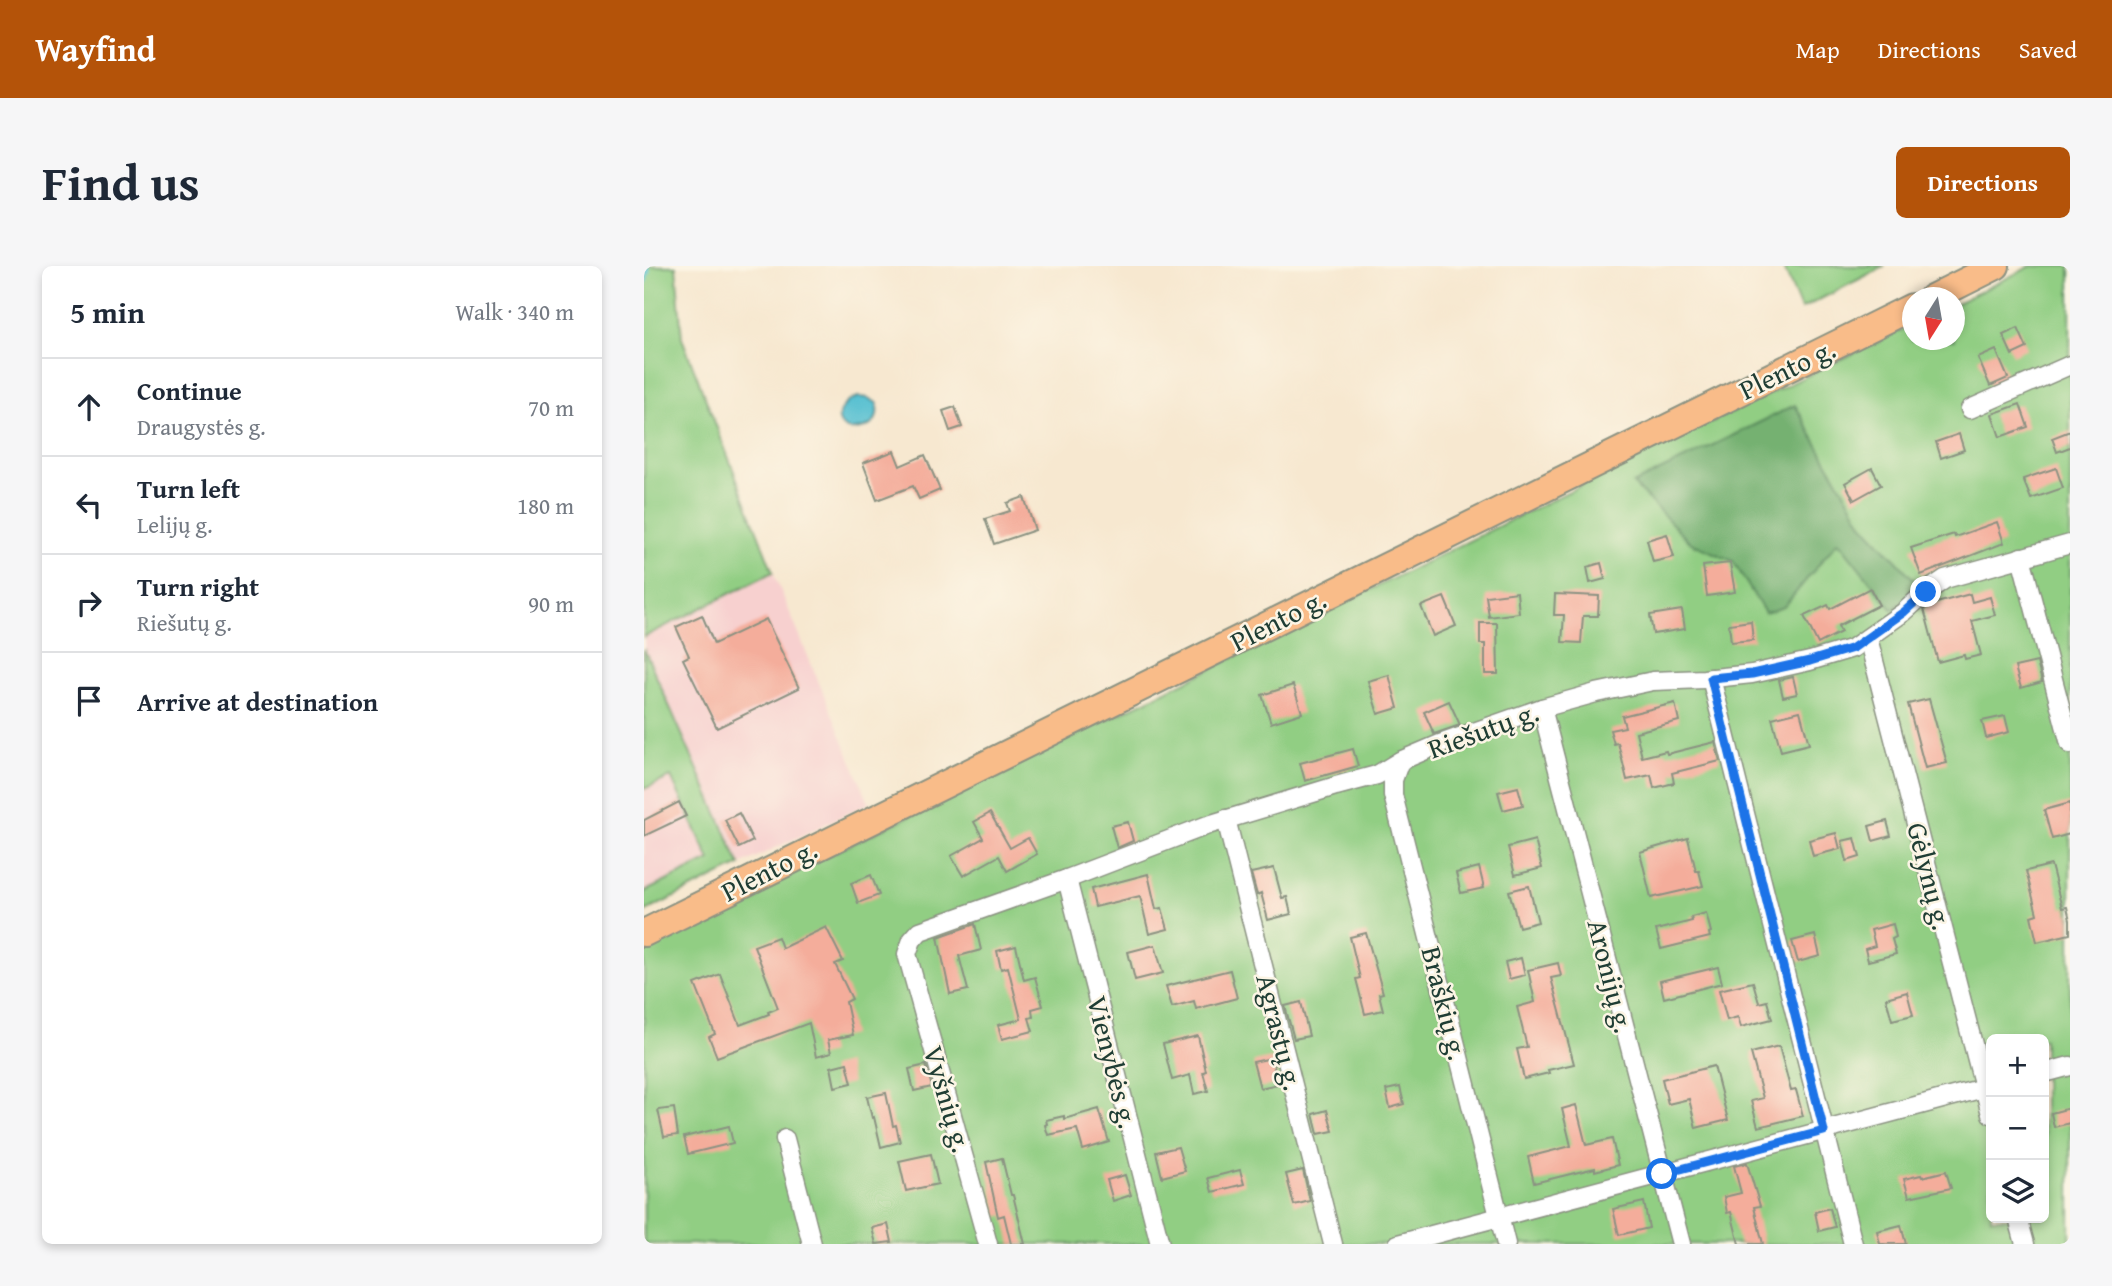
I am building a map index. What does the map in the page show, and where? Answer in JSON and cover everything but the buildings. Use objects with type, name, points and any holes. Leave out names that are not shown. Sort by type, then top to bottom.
[{"type":"highway","points":[[1953,287],[1996,266]]},
{"type":"highway","name":"Plento g.","points":[[644,933],[1902,312]]},
{"type":"street","points":[[1970,409],[2070,365]]},
{"type":"street","name":"Riešutų g.","points":[[907,954],[912,940],[920,931],[1226,820],[1377,775],[1400,761],[1440,744],[1542,708],[1653,681],[1752,674],[1853,648],[1945,579],[2070,544]]},
{"type":"street","points":[[2021,557],[2070,744]]},
{"type":"street","name":"Gėlynų g.","points":[[1868,638],[1986,1080]]},
{"type":"street","points":[[1711,678],[1853,1244]]},
{"type":"street","name":"Aronijų g.","points":[[1542,708],[1681,1244]]},
{"type":"street","name":"Braškių g.","points":[[1400,761],[1393,780],[1393,795],[1506,1244]]},
{"type":"street","name":"Agrastų g.","points":[[1226,820],[1333,1244]]},
{"type":"street","name":"Vienybės g.","points":[[1067,879],[1160,1244]]},
{"type":"street","name":"Vyšnių g.","points":[[907,954],[988,1244]]},
{"type":"street","points":[[2049,1072],[2070,1066]]},
{"type":"street","points":[[1398,1244],[1986,1088]]},
{"type":"street","points":[[785,1139],[812,1244]]},
{"type":"street","points":[[2019,1223],[2025,1244]]},
{"type":"shaded area","points":[[773,572],[869,803],[740,865],[644,649],[644,637]]},
{"type":"shaded area","points":[[670,777],[710,860],[644,892],[644,789]]},
{"type":"green space","points":[[644,266],[676,266],[682,338],[773,572],[644,637]]},
{"type":"green space","points":[[1783,266],[1885,266],[1801,309]]},
{"type":"green space","points":[[2031,266],[2070,266],[2070,1244],[644,1244],[644,945],[1902,330],[1902,350],[1965,350],[1965,299]]},
{"type":"green space","points":[[1795,405],[1863,525],[1919,585],[1893,610],[1838,541],[1784,607],[1765,613],[1733,561],[1691,543],[1633,484]]},
{"type":"green space","points":[[644,649],[740,865],[644,912],[644,892],[710,860],[671,777],[644,789]]},
{"type":"water","points":[[858,397],[877,403],[876,417],[867,427],[848,429],[842,426],[839,415],[848,402]]},
{"type":"waterway","points":[[644,284],[648,271],[646,266]]},
{"type":"route","points":[[1662,1174],[1824,1131],[1711,678],[1752,674],[1853,648],[1904,612],[1926,592]]}]
